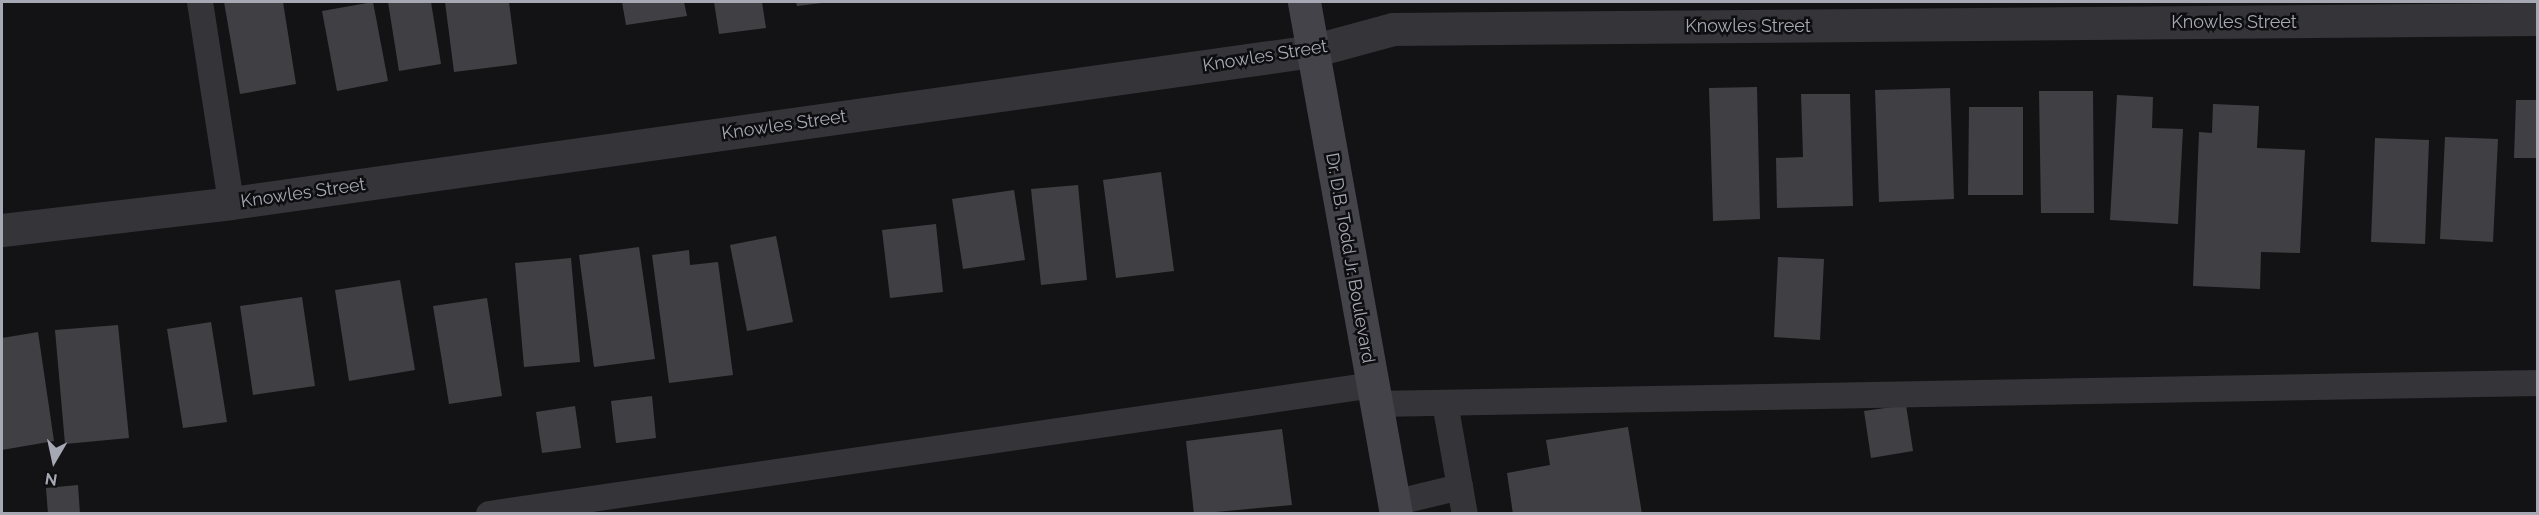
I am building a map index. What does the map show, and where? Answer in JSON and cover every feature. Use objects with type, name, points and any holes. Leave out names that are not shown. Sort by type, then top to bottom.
[{"type":"main road","name":"Dr. D.B. Todd Jr. Boulevard","points":[[1304,2],[1395,508]]},
{"type":"street","name":"Knowles Street","points":[[2,230],[231,203],[1312,51],[1394,29],[2538,19]]},
{"type":"lane","points":[[200,2],[231,203]]},
{"type":"lane","points":[[489,513],[1374,395],[1445,403],[2538,383]]},
{"type":"lane","points":[[1445,403],[1465,513]]},
{"type":"lane","points":[[1395,508],[1460,488]]},
{"type":"building","points":[[224,2],[283,2],[296,84],[240,94]]},
{"type":"building","points":[[373,2],[388,81],[337,91],[322,11]]},
{"type":"building","points":[[388,2],[431,2],[441,64],[399,71]]},
{"type":"building","points":[[445,2],[509,2],[517,64],[454,72]]},
{"type":"building","points":[[622,2],[684,2],[687,16],[626,25]]},
{"type":"building","points":[[714,2],[762,2],[766,28],[719,34]]},
{"type":"building","points":[[796,2],[822,2],[822,3],[797,6]]},
{"type":"building","points":[[1757,87],[1760,219],[1713,221],[1709,88]]},
{"type":"building","points":[[1950,88],[1954,199],[1879,202],[1875,90]]},
{"type":"building","points":[[2039,91],[2093,91],[2094,213],[2041,213]]},
{"type":"building","points":[[1801,94],[1850,94],[1853,206],[1777,208],[1776,158],[1803,157]]},
{"type":"building","points":[[2117,95],[2153,97],[2152,128],[2183,129],[2178,224],[2110,220]]},
{"type":"building","points":[[2516,100],[2538,100],[2538,158],[2514,158]]},
{"type":"building","points":[[2213,104],[2259,106],[2257,148],[2305,150],[2300,253],[2261,252],[2260,289],[2193,286],[2199,132],[2212,133]]},
{"type":"building","points":[[1969,107],[2023,107],[2023,195],[1968,195]]},
{"type":"building","points":[[2445,137],[2498,139],[2493,242],[2440,239]]},
{"type":"building","points":[[2375,138],[2429,140],[2425,244],[2371,242]]},
{"type":"building","points":[[1161,172],[1174,271],[1116,278],[1103,180]]},
{"type":"building","points":[[1078,185],[1087,280],[1041,285],[1031,189]]},
{"type":"building","points":[[1014,190],[1025,260],[963,269],[952,199]]},
{"type":"building","points":[[936,224],[943,292],[890,298],[882,230]]},
{"type":"building","points":[[776,236],[793,322],[747,331],[730,245]]},
{"type":"building","points":[[639,247],[655,359],[594,367],[579,255]]},
{"type":"building","points":[[689,250],[690,265],[718,262],[733,375],[669,383],[652,255]]},
{"type":"building","points":[[1778,257],[1824,259],[1820,340],[1774,337]]},
{"type":"building","points":[[571,258],[580,362],[524,367],[515,263]]},
{"type":"building","points":[[400,280],[415,370],[349,381],[335,290]]},
{"type":"building","points":[[302,297],[315,386],[253,395],[240,306]]},
{"type":"building","points":[[487,298],[502,396],[449,404],[433,306]]},
{"type":"building","points":[[211,322],[227,422],[183,428],[167,329]]},
{"type":"building","points":[[118,325],[129,438],[65,444],[55,330]]},
{"type":"building","points":[[38,332],[54,441],[2,450],[2,338]]},
{"type":"building","points":[[652,396],[656,438],[616,443],[611,401]]},
{"type":"building","points":[[1906,405],[1913,451],[1871,458],[1864,411]]},
{"type":"building","points":[[575,406],[581,448],[542,453],[536,412]]},
{"type":"building","points":[[1628,427],[1642,514],[1513,514],[1507,473],[1550,465],[1546,440]]},
{"type":"building","points":[[1282,429],[1292,505],[1194,514],[1186,441]]},
{"type":"building","points":[[78,485],[80,514],[48,514],[46,488]]}]
